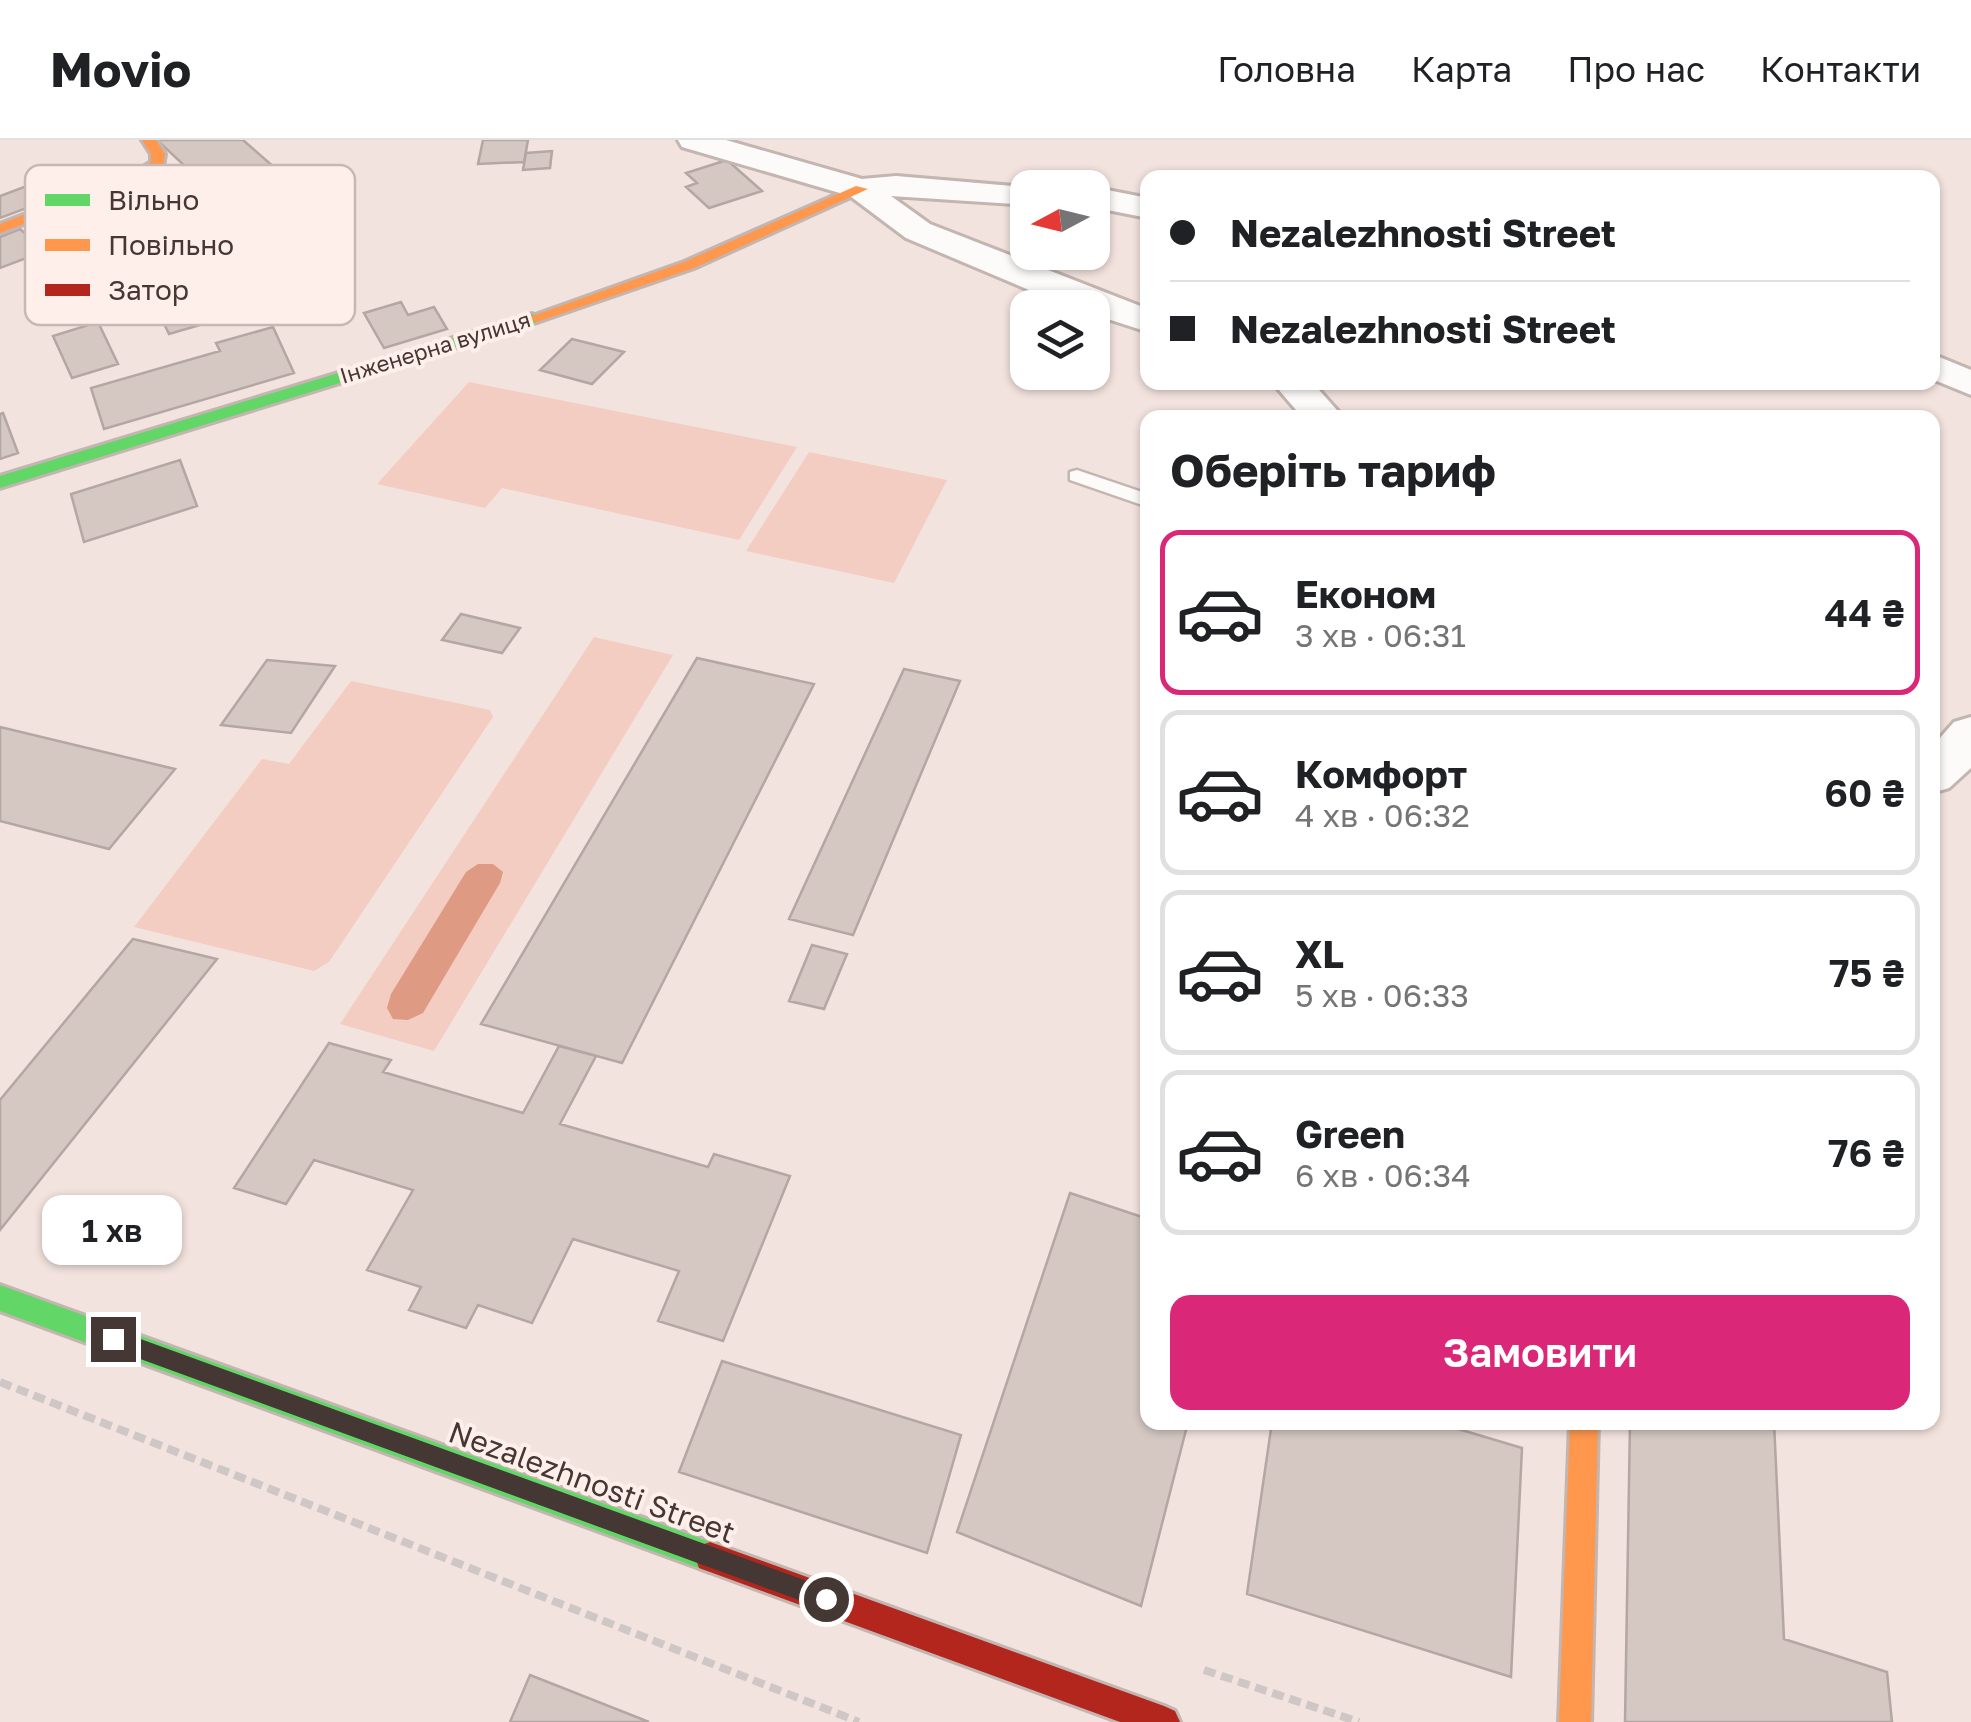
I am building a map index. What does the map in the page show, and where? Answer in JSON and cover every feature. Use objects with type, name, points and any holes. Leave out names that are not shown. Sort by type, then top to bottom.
[{"type":"street","points":[[149,140],[158,154],[156,165]]},
{"type":"street","points":[[693,140],[861,189],[918,231],[1087,302],[1140,319]]},
{"type":"street","points":[[861,189],[896,186],[1010,194]]},
{"type":"street","name":"Інженерна вулиця","points":[[0,482],[563,310],[689,265],[861,189]]},
{"type":"street","points":[[1110,201],[1140,207]]},
{"type":"street","points":[[0,229],[25,219]]},
{"type":"street","points":[[1940,369],[1971,384]]},
{"type":"street","points":[[1298,390],[1317,410]]},
{"type":"street","points":[[1940,768],[1965,746],[1971,734]]},
{"type":"street","name":"Nezalezhnosti Street","points":[[0,1298],[1164,1722]]},
{"type":"street","points":[[1575,1722],[1584,1430]]},
{"type":"lane","points":[[1077,476],[1140,498]]},
{"type":"path","points":[[0,1382],[859,1722]]},
{"type":"shaded area","points":[[469,382],[797,447],[739,540],[502,488],[485,508],[377,484]]},
{"type":"shaded area","points":[[809,452],[947,480],[894,583],[746,551]]},
{"type":"shaded area","points":[[594,637],[673,655],[434,1051],[340,1024]]},
{"type":"shaded area","points":[[351,681],[490,710],[493,717],[329,962],[314,971],[134,927],[262,759],[289,764]]},
{"type":"shaded area","points":[[478,864],[493,864],[503,872],[500,883],[423,1013],[408,1020],[393,1019],[387,1008],[391,994],[466,872]]},
{"type":"building","points":[[157,140],[243,140],[272,165],[184,165]]},
{"type":"building","points":[[483,140],[528,140],[524,162],[478,164]]},
{"type":"building","points":[[552,151],[550,168],[523,170],[526,153]]},
{"type":"building","points":[[727,160],[762,191],[709,208],[686,187],[697,183],[686,173]]},
{"type":"building","points":[[25,187],[25,209],[0,218],[0,196]]},
{"type":"building","points":[[20,229],[25,233],[25,259],[0,268],[0,237]]},
{"type":"building","points":[[401,302],[408,315],[434,307],[447,329],[384,348],[364,313]]},
{"type":"building","points":[[99,325],[118,364],[72,378],[53,336]]},
{"type":"building","points":[[165,325],[200,325],[169,334]]},
{"type":"building","points":[[273,327],[294,373],[104,429],[91,388],[220,351],[216,343]]},
{"type":"building","points":[[572,339],[624,352],[592,384],[540,370]]},
{"type":"building","points":[[3,413],[18,453],[0,459],[0,414]]},
{"type":"building","points":[[180,460],[197,506],[84,542],[71,494]]},
{"type":"building","points":[[461,614],[520,628],[502,653],[442,640]]},
{"type":"building","points":[[697,658],[814,684],[622,1063],[481,1024]]},
{"type":"building","points":[[267,660],[335,666],[291,733],[221,725]]},
{"type":"building","points":[[904,669],[960,681],[853,935],[789,919]]},
{"type":"building","points":[[0,727],[175,769],[109,849],[0,821]]},
{"type":"building","points":[[133,939],[217,959],[0,1230],[0,1100]]},
{"type":"building","points":[[812,945],[847,954],[824,1009],[789,1001]]},
{"type":"building","points":[[329,1043],[391,1060],[383,1072],[523,1113],[559,1046],[596,1056],[560,1124],[708,1167],[714,1154],[790,1176],[723,1341],[658,1321],[679,1271],[573,1239],[532,1323],[478,1305],[466,1328],[409,1310],[421,1287],[367,1270],[413,1190],[314,1160],[286,1204],[234,1188]]},
{"type":"building","points":[[1070,1193],[1140,1216],[1140,1430],[1186,1430],[1141,1606],[957,1532]]},
{"type":"building","points":[[722,1361],[961,1435],[927,1553],[679,1472]]},
{"type":"building","points":[[1271,1430],[1462,1430],[1522,1448],[1511,1677],[1247,1594]]},
{"type":"building","points":[[1630,1430],[1774,1430],[1784,1639],[1887,1672],[1892,1722],[1625,1722]]},
{"type":"building","points":[[530,1675],[649,1722],[510,1722]]},
{"type":"traffic: fast","points":[[0,482],[532,319]]},
{"type":"traffic: fast","points":[[0,1298],[710,1557]]},
{"type":"traffic: slow","points":[[149,140],[158,154],[156,165]]},
{"type":"traffic: slow","points":[[532,319],[689,265],[861,189]]},
{"type":"traffic: slow","points":[[0,229],[25,219]]},
{"type":"traffic: slow","points":[[1575,1722],[1584,1430]]},
{"type":"traffic: jam","points":[[710,1557],[1164,1722]]},
{"type":"route","points":[[113,1339],[826,1599]]}]
